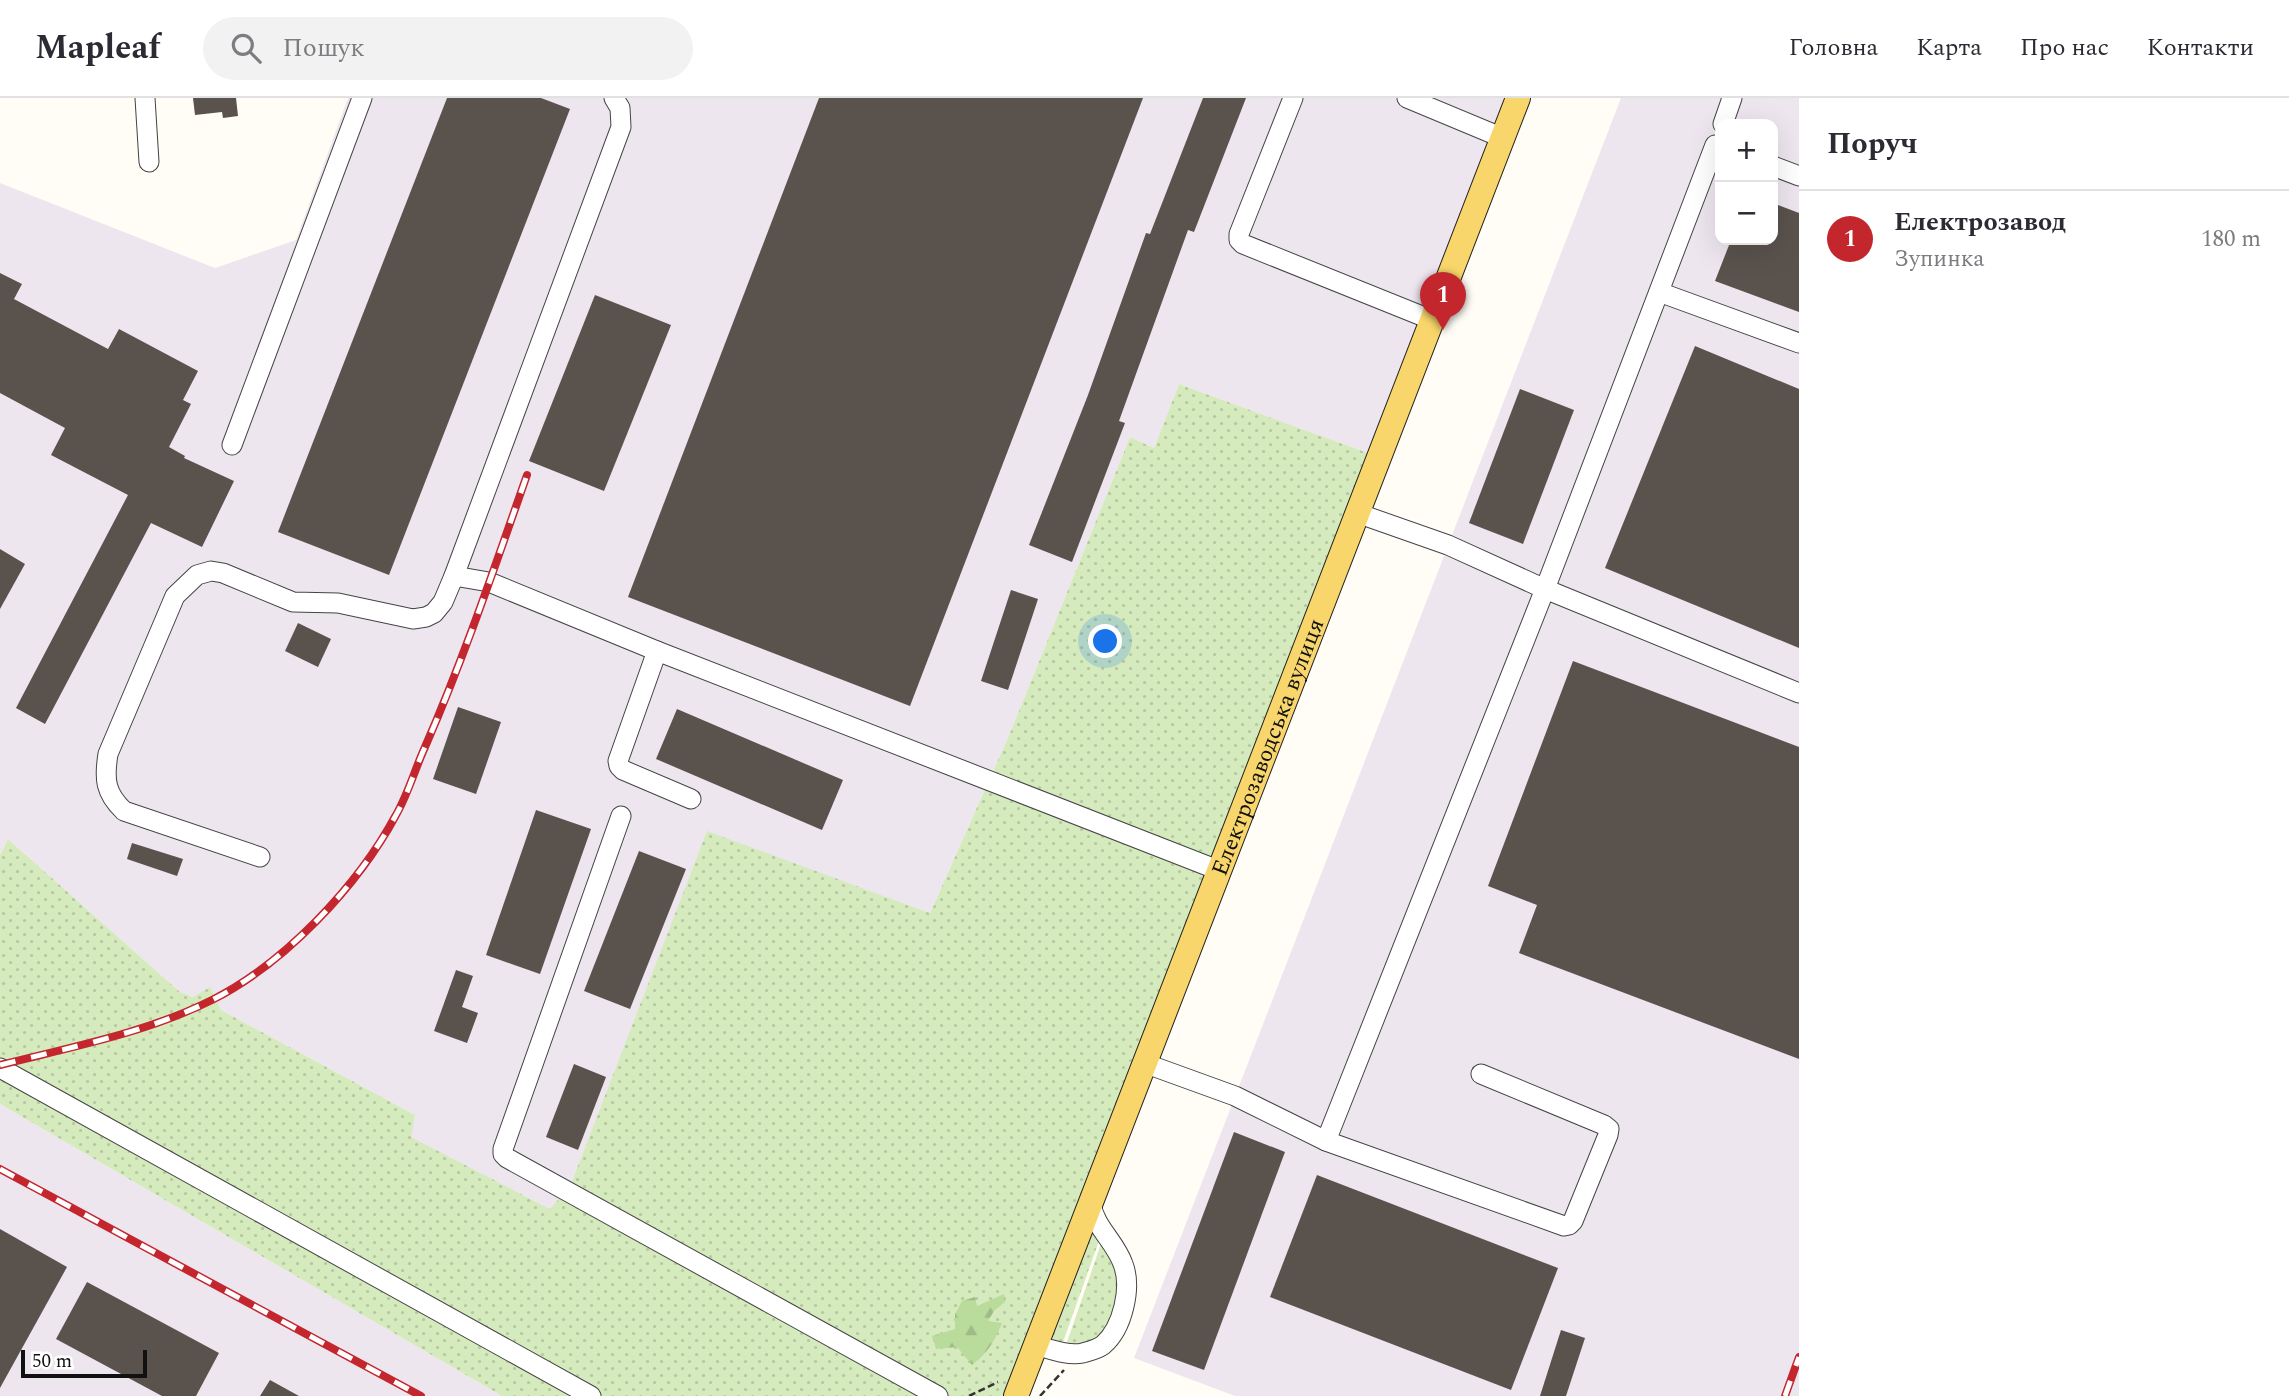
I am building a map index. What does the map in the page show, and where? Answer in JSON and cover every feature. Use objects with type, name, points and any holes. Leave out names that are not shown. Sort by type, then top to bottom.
[{"type":"main road","name":"Електрозаводська вулиця","points":[[1007,1389],[1035,1345],[1518,98]]},
{"type":"street","points":[[145,98],[149,162]]},
{"type":"street","points":[[232,445],[362,98]]},
{"type":"street","points":[[260,857],[124,811],[113,801],[107,786],[108,754],[175,596],[197,575],[211,571],[223,573],[293,602],[338,603],[413,619],[435,612],[443,602],[454,576],[621,127],[620,108],[614,98]]},
{"type":"street","points":[[1293,98],[1238,234],[1239,240],[1243,244],[1432,320]]},
{"type":"street","points":[[1407,98],[1503,138]]},
{"type":"street","points":[[1725,119],[1731,98]]},
{"type":"street","points":[[1326,1141],[1715,151]]},
{"type":"street","points":[[1778,168],[1799,176]]},
{"type":"street","points":[[1659,292],[1799,343]]},
{"type":"street","points":[[1357,513],[1448,545],[1545,589],[1799,693]]},
{"type":"street","points":[[454,576],[489,582],[657,651],[1219,870]]},
{"type":"street","points":[[657,651],[618,761],[619,766],[622,770],[691,799]]},
{"type":"street","points":[[621,816],[503,1154],[938,1396]]},
{"type":"street","points":[[1144,1063],[1235,1096],[1326,1141],[1564,1226],[1569,1225],[1573,1221],[1609,1129],[1481,1074]]},
{"type":"street","points":[[0,1069],[591,1396]]},
{"type":"street","points":[[1035,1345],[1063,1352],[1084,1352],[1102,1346],[1112,1334],[1124,1303],[1125,1270],[1122,1260],[1093,1216],[1090,1203]]},
{"type":"path","points":[[1040,1396],[1066,1368],[1063,1352]]},
{"type":"path","points":[[969,1396],[1007,1389]]},
{"type":"shaded area","points":[[348,98],[1518,98],[1379,457],[1179,384],[1154,448],[1130,437],[1010,733],[930,913],[707,832],[570,1186],[550,1209],[410,1137],[415,1115],[221,1010],[210,988],[193,997],[180,992],[8,839],[0,855],[0,183],[215,268],[296,240]]},
{"type":"shaded area","points":[[1621,98],[1799,98],[1799,1396],[1235,1396],[1134,1358]]},
{"type":"shaded area","points":[[0,1104],[502,1396],[0,1396]]},
{"type":"green space","points":[[1179,384],[1379,457],[1016,1396],[502,1396],[0,1104],[0,855],[8,839],[180,992],[193,997],[210,987],[221,1010],[415,1115],[411,1137],[550,1209],[570,1186],[707,831],[930,913],[1010,733],[1130,437],[1154,448]]},
{"type":"green space","points":[[1091,1233],[1100,1238],[1062,1345],[1054,1342],[1052,1337]]},
{"type":"green space","points":[[1102,1241],[1119,1265],[1111,1318],[1104,1334],[1091,1345],[1066,1345]]},
{"type":"green space","points":[[1004,1294],[1005,1302],[994,1311],[988,1321],[1002,1323],[990,1347],[977,1361],[972,1365],[957,1347],[936,1349],[932,1336],[955,1329],[955,1314],[962,1301],[975,1297],[977,1306]]},
{"type":"building","points":[[193,98],[236,98],[238,116],[223,118],[222,112],[195,115]]},
{"type":"building","points":[[447,98],[541,98],[570,109],[389,575],[278,532]]},
{"type":"building","points":[[819,98],[1143,98],[910,706],[628,597]]},
{"type":"building","points":[[1203,98],[1246,98],[1194,232],[1188,230],[1119,421],[1125,423],[1072,562],[1029,545],[1088,395],[1146,233],[1150,234]]},
{"type":"building","points":[[1778,205],[1799,213],[1799,312],[1715,281],[1729,245],[1778,245]]},
{"type":"building","points":[[0,273],[22,284],[14,299],[108,349],[119,329],[198,371],[183,400],[191,404],[169,447],[185,456],[184,458],[234,481],[202,547],[151,523],[45,724],[16,708],[128,495],[51,455],[65,428],[0,393]]},
{"type":"building","points":[[595,295],[671,325],[604,491],[529,461]]},
{"type":"building","points":[[1695,346],[1799,389],[1799,648],[1605,568]]},
{"type":"building","points":[[1520,389],[1574,410],[1523,544],[1469,523]]},
{"type":"building","points":[[0,549],[25,564],[0,609]]},
{"type":"building","points":[[1011,590],[1038,599],[1008,690],[981,681]]},
{"type":"building","points":[[298,623],[331,639],[318,667],[285,651]]},
{"type":"building","points":[[1573,661],[1799,747],[1799,1059],[1519,953],[1537,905],[1488,886]]},
{"type":"building","points":[[458,707],[501,722],[476,794],[433,779]]},
{"type":"building","points":[[677,709],[843,780],[822,830],[656,759]]},
{"type":"building","points":[[536,810],[591,829],[540,974],[486,955]]},
{"type":"building","points":[[132,843],[183,859],[177,876],[127,859]]},
{"type":"building","points":[[639,851],[686,869],[630,1009],[584,991]]},
{"type":"building","points":[[456,970],[473,976],[462,1007],[478,1013],[467,1043],[434,1031]]},
{"type":"building","points":[[574,1064],[606,1077],[578,1150],[546,1137]]},
{"type":"building","points":[[1234,1132],[1285,1152],[1204,1370],[1152,1351]]},
{"type":"building","points":[[1317,1175],[1558,1268],[1511,1390],[1270,1297]]},
{"type":"building","points":[[0,1229],[67,1267],[0,1388]]},
{"type":"building","points":[[87,1282],[219,1353],[196,1396],[162,1396],[56,1339]]},
{"type":"building","points":[[1561,1330],[1585,1338],[1566,1396],[1540,1396]]},
{"type":"building","points":[[270,1380],[299,1396],[260,1396]]},
{"type":"railway","points":[[0,1065],[135,1030],[187,1012],[239,985],[266,966],[317,921],[361,869],[404,799],[466,646],[527,475]]},
{"type":"railway","points":[[0,1169],[421,1396]]},
{"type":"railway","points":[[1785,1396],[1799,1357]]},
{"type":"place","name":"Електрозавод","points":[[1443,330]]}]
